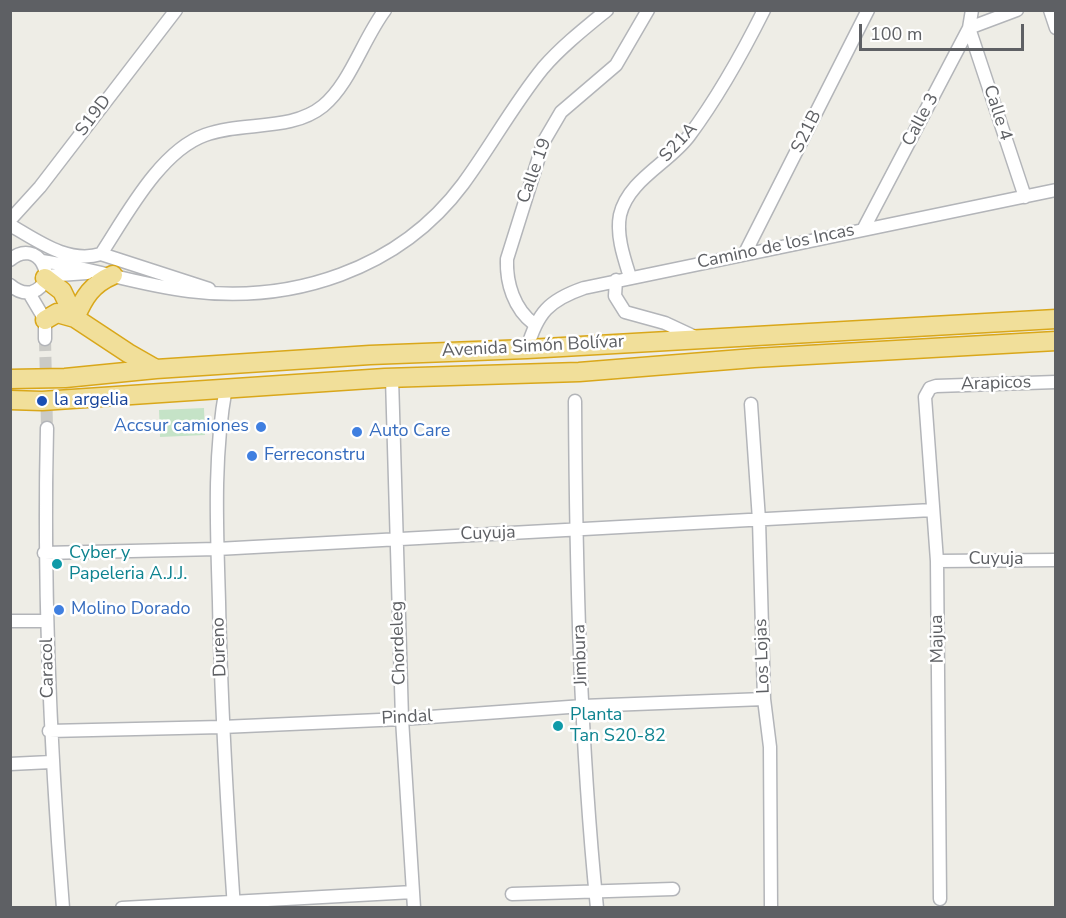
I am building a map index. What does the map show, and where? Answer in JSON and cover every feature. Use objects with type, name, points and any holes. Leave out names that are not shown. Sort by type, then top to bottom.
[{"type":"highway","points":[[44,272],[62,291],[75,318]]},
{"type":"highway","points":[[75,318],[87,293],[107,274]]},
{"type":"highway","points":[[45,320],[57,313],[75,318],[128,354],[156,369]]},
{"type":"highway","name":"Avenida Simón Bolívar","points":[[10,379],[65,378],[156,369],[370,355],[527,349],[1056,319]]},
{"type":"highway","name":"Avenida Simón Bolívar","points":[[10,400],[42,401],[226,387],[393,378],[579,372],[754,358],[1056,341]]},
{"type":"street","name":"S19D","points":[[10,220],[40,187],[176,10]]},
{"type":"street","points":[[101,254],[164,164],[189,143],[204,135],[220,131],[282,122],[311,114],[322,107],[340,88],[369,33],[385,10]]},
{"type":"street","points":[[44,272],[78,266],[189,291],[238,293],[296,288],[332,279],[360,268],[420,230],[462,185],[544,67],[607,10]]},
{"type":"street","name":"Calle 19","points":[[534,324],[520,310],[512,291],[507,272],[507,259],[538,155],[561,112],[615,65],[648,10]]},
{"type":"street","name":"S21A","points":[[630,278],[622,251],[620,234],[620,215],[628,197],[687,139],[713,103],[764,10]]},
{"type":"street","name":"S21B","points":[[745,253],[868,10]]},
{"type":"street","name":"Calle 3","points":[[864,228],[969,28],[972,10]]},
{"type":"street","points":[[969,28],[1017,10]]},
{"type":"street","points":[[1050,10],[1056,28]]},
{"type":"street","name":"Calle 4","points":[[969,28],[1025,197]]},
{"type":"street","name":"Camino de los Incas","points":[[527,349],[534,324],[552,303],[568,294],[616,280],[1056,190]]},
{"type":"street","points":[[10,225],[57,251],[79,256],[101,254],[204,285],[212,292]]},
{"type":"street","points":[[12,255],[26,253],[44,272]]},
{"type":"street","points":[[12,290],[30,292],[39,288],[44,272]]},
{"type":"street","points":[[616,280],[615,296],[625,312],[665,323],[696,338]]},
{"type":"street","points":[[30,292],[45,320],[45,339]]},
{"type":"street","name":"Chordeleg","points":[[393,378],[395,538],[402,719],[414,908]]},
{"type":"street","name":"Arapicos","points":[[936,386],[1056,382]]},
{"type":"street","name":"Majua","points":[[936,386],[930,388],[925,397],[937,561],[940,898]]},
{"type":"street","name":"Dureno","points":[[226,387],[218,436],[217,549],[222,727],[233,905]]},
{"type":"street","name":"Jimbura","points":[[575,402],[576,531],[583,706],[597,908]]},
{"type":"street","name":"Los Lojas","points":[[751,404],[759,520],[764,699],[770,747],[771,908]]},
{"type":"street","name":"Caracol","points":[[46,428],[44,553],[49,731],[63,908]]},
{"type":"street","name":"Cuyuja","points":[[44,553],[217,549],[932,510]]},
{"type":"street","name":"Cuyuja","points":[[937,561],[1056,560]]},
{"type":"street","points":[[10,621],[46,621]]},
{"type":"street","name":"Pindal","points":[[49,731],[222,727],[402,719],[583,706],[764,699]]},
{"type":"street","points":[[10,764],[51,762]]},
{"type":"street","points":[[512,894],[673,889]]},
{"type":"street","points":[[122,908],[233,905],[413,892]]},
{"type":"green space","points":[[204,408],[205,435],[160,437],[159,410]]},
{"type":"tunnel","points":[[45,339],[47,428]]},
{"type":"place","name":"la argelia","points":[[42,401]]},
{"type":"place","name":"Accsur camiones","points":[[261,427]]},
{"type":"place","name":"Auto Care","points":[[357,432]]},
{"type":"place","name":"Ferreconstru","points":[[252,456]]},
{"type":"place","name":"Cyber y Papeleria A.J.J.","points":[[57,564]]},
{"type":"place","name":"Molino Dorado","points":[[59,610]]},
{"type":"place","name":"Planta Tan S20-82","points":[[558,726]]}]
